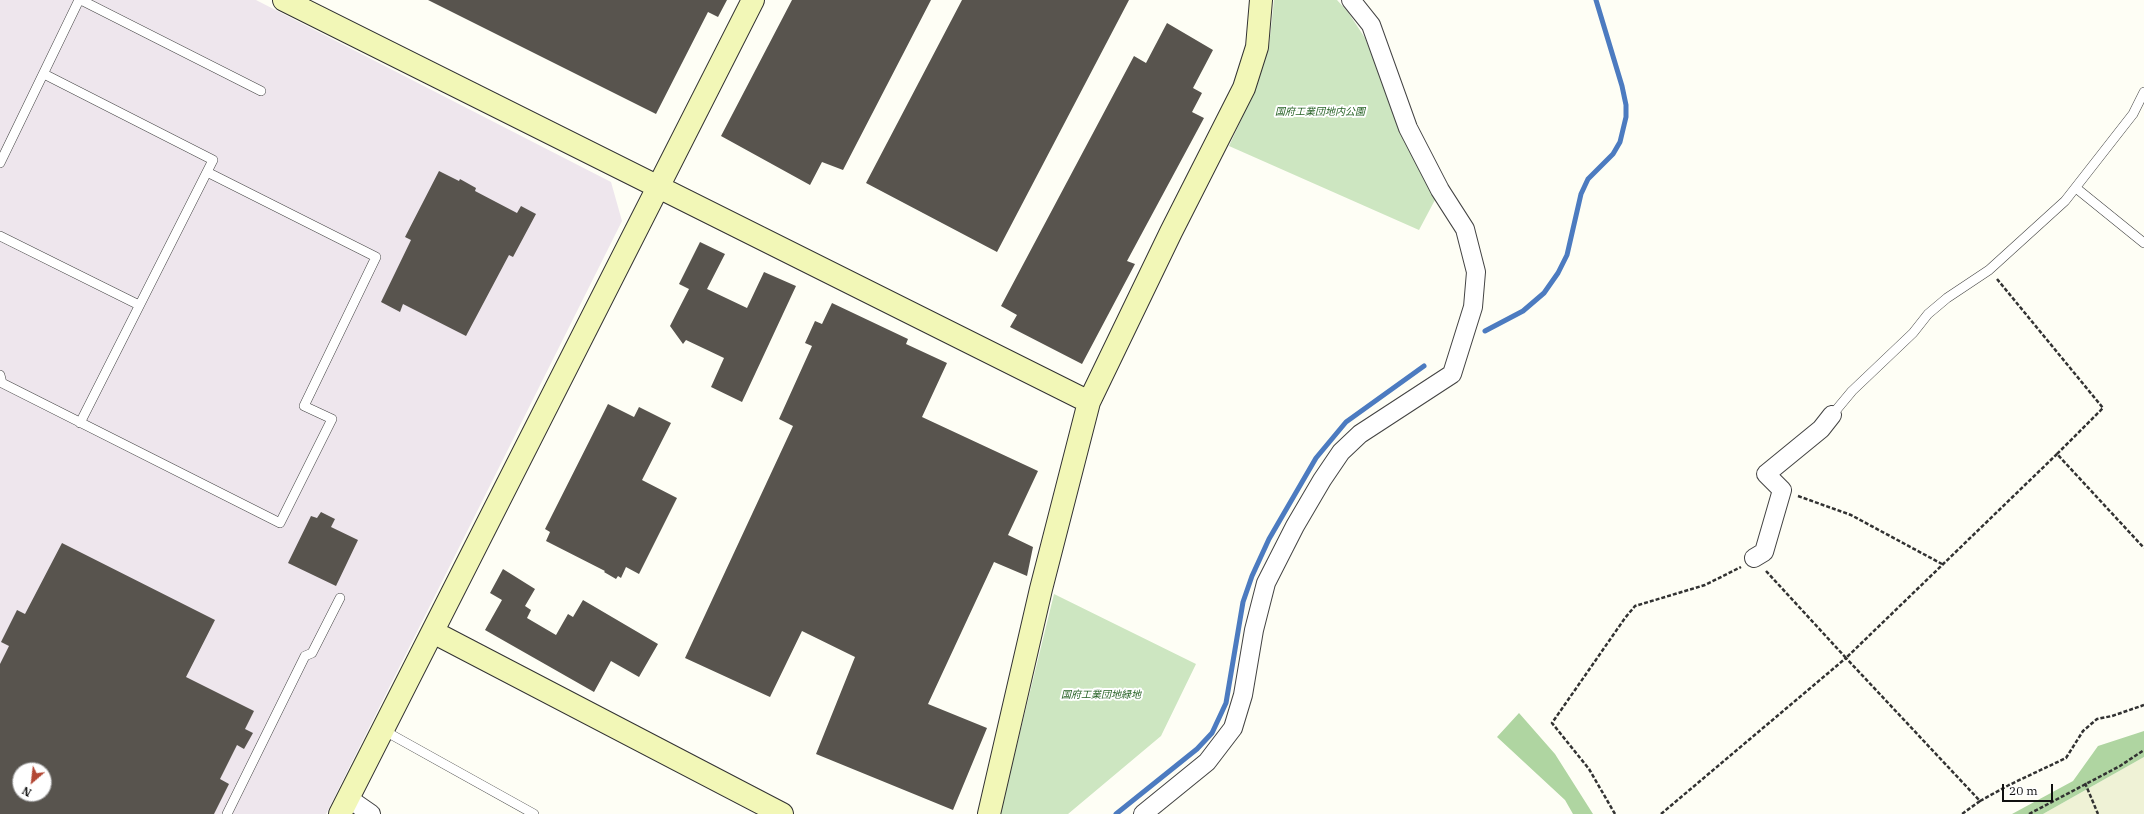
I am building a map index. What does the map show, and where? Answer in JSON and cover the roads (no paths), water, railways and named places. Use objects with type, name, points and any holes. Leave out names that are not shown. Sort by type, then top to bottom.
[{"type":"street","points":[[284,0],[657,188],[1089,402]]},
{"type":"street","points":[[371,814],[344,806],[434,632],[657,188],[754,0]]},
{"type":"street","points":[[989,814],[1041,589],[1089,402],[1171,232],[1244,88],[1256,47],[1261,0]]},
{"type":"street","points":[[1143,814],[1207,762],[1233,728],[1244,695],[1255,624],[1266,583],[1295,526],[1322,480],[1342,452],[1360,434],[1452,374],[1470,320],[1473,307],[1476,272],[1465,229],[1440,190],[1408,128],[1371,25],[1351,0]]},
{"type":"street","points":[[1754,558],[1764,552],[1782,490],[1766,474],[1821,429],[1832,415]]},
{"type":"street","points":[[434,632],[782,814]]},
{"type":"lane","points":[[0,163],[80,0],[261,92]]},
{"type":"lane","points":[[44,74],[213,160],[80,423]]},
{"type":"lane","points":[[1832,415],[1852,391],[1913,333],[1928,314],[1947,298],[1989,270],[2065,201],[2133,114],[2144,92]]},
{"type":"lane","points":[[0,375],[2,383],[280,522],[332,419],[304,406],[376,257],[207,172]]},
{"type":"lane","points":[[2076,188],[2144,243]]},
{"type":"lane","points":[[0,236],[139,305]]},
{"type":"lane","points":[[227,814],[305,656],[312,653],[340,598]]},
{"type":"lane","points":[[383,730],[534,814]]},
{"type":"waterway","points":[[1485,331],[1523,311],[1544,293],[1558,273],[1567,255],[1581,194],[1588,179],[1613,154],[1620,142],[1626,117],[1626,105],[1622,86],[1596,0]]},
{"type":"waterway","points":[[1116,814],[1197,749],[1212,733],[1226,703],[1243,602],[1252,576],[1269,539],[1316,458],[1346,422],[1424,366]]},
{"type":"park label","name":"国府工業団地内公園","points":[[1320,112]]},
{"type":"park label","name":"国府工業団地緑地","points":[[1101,695]]}]
